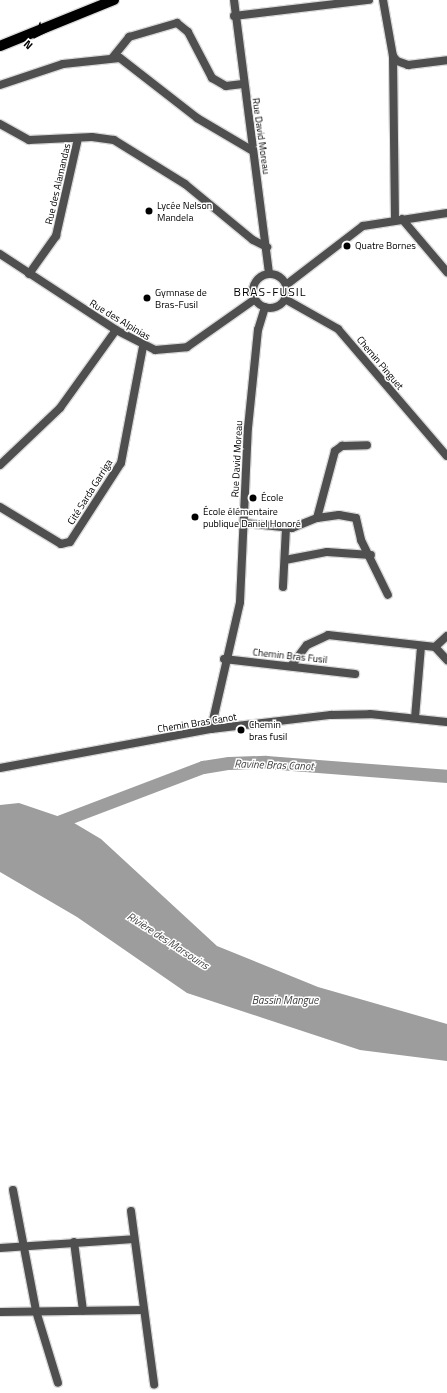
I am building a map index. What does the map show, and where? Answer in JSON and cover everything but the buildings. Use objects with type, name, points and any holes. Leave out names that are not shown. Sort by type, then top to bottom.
[{"type":"main road","points":[[0,46],[110,1]]},
{"type":"street","name":"Rue David Moreau","points":[[234,0],[234,16],[267,247],[269,274]]},
{"type":"street","points":[[234,16],[369,0]]},
{"type":"street","points":[[383,0],[393,56],[399,219],[447,272]]},
{"type":"street","points":[[113,57],[129,37],[177,23],[188,32],[212,78],[226,86],[243,84]]},
{"type":"street","points":[[393,56],[408,65],[447,60]]},
{"type":"street","points":[[0,85],[40,70],[113,57],[133,66],[196,118],[253,151]]},
{"type":"street","points":[[0,124],[29,140],[103,138],[125,147],[185,184],[253,240],[267,247]]},
{"type":"street","name":"Rue des Alamandas","points":[[28,274],[56,236],[78,138]]},
{"type":"street","points":[[286,285],[363,226],[447,212]]},
{"type":"street","name":"Rue des Alpinias","points":[[0,254],[28,274],[143,347],[165,351],[187,347],[255,299]]},
{"type":"street","points":[[269,274],[281,278],[286,285],[285,299],[277,307],[264,307],[255,299],[254,284],[269,274]]},
{"type":"street","name":"Chemin Pinguet","points":[[285,299],[338,329],[447,456]]},
{"type":"street","name":"Rue David Moreau","points":[[211,729],[224,659],[240,602],[248,428],[258,330],[264,307]]},
{"type":"street","points":[[0,465],[60,408],[116,330]]},
{"type":"street","name":"Cité Sarda Garriga","points":[[0,507],[61,544],[70,542],[121,463],[143,347]]},
{"type":"street","points":[[317,518],[335,451],[342,446],[367,445]]},
{"type":"street","points":[[244,523],[286,527],[303,526],[317,518],[339,515],[356,518],[361,540],[371,555],[388,595]]},
{"type":"street","points":[[283,587],[286,527]]},
{"type":"street","points":[[285,560],[327,552],[371,555]]},
{"type":"street","points":[[291,666],[307,645],[328,635],[435,648],[447,660]]},
{"type":"street","points":[[435,648],[447,636]]},
{"type":"street","points":[[415,718],[421,646]]},
{"type":"street","name":"Chemin Bras Fusil","points":[[224,659],[354,674]]},
{"type":"street","name":"Chemin Bras Canot","points":[[0,768],[211,729],[331,715],[415,718],[447,722]]},
{"type":"street","points":[[13,1190],[36,1311],[58,1383]]},
{"type":"street","points":[[131,1212],[154,1384]]},
{"type":"street","points":[[0,1248],[134,1239]]},
{"type":"street","points":[[74,1242],[83,1310]]},
{"type":"street","points":[[0,1312],[144,1310]]},
{"type":"water","points":[[19,803],[69,820],[101,839],[217,946],[318,987],[447,1024],[447,1061],[360,1050],[187,993],[77,917],[0,872],[0,805]]},
{"type":"waterway","name":"Ravine Bras Canot","points":[[50,825],[203,767],[229,763],[266,762],[447,776]]},
{"type":"place","name":"Lycée Nelson Mandela","points":[[149,211]]},
{"type":"place","name":"Quatre Bornes","points":[[347,246]]},
{"type":"place","name":"Gymnase de Bras-Fusil","points":[[147,298]]},
{"type":"place","name":"École","points":[[253,498]]},
{"type":"place","name":"École élémentaire publique Daniel Honoré","points":[[195,517]]},
{"type":"place","name":"Chemin bras fusil","points":[[241,730]]},
{"type":"district","name":"BRAS-FUSIL","points":[[270,292]]},
{"type":"water label","name":"Rivière des Marsouins","points":[[168,941]]},
{"type":"water label","name":"Bassin Mangue","points":[[285,1000]]}]
